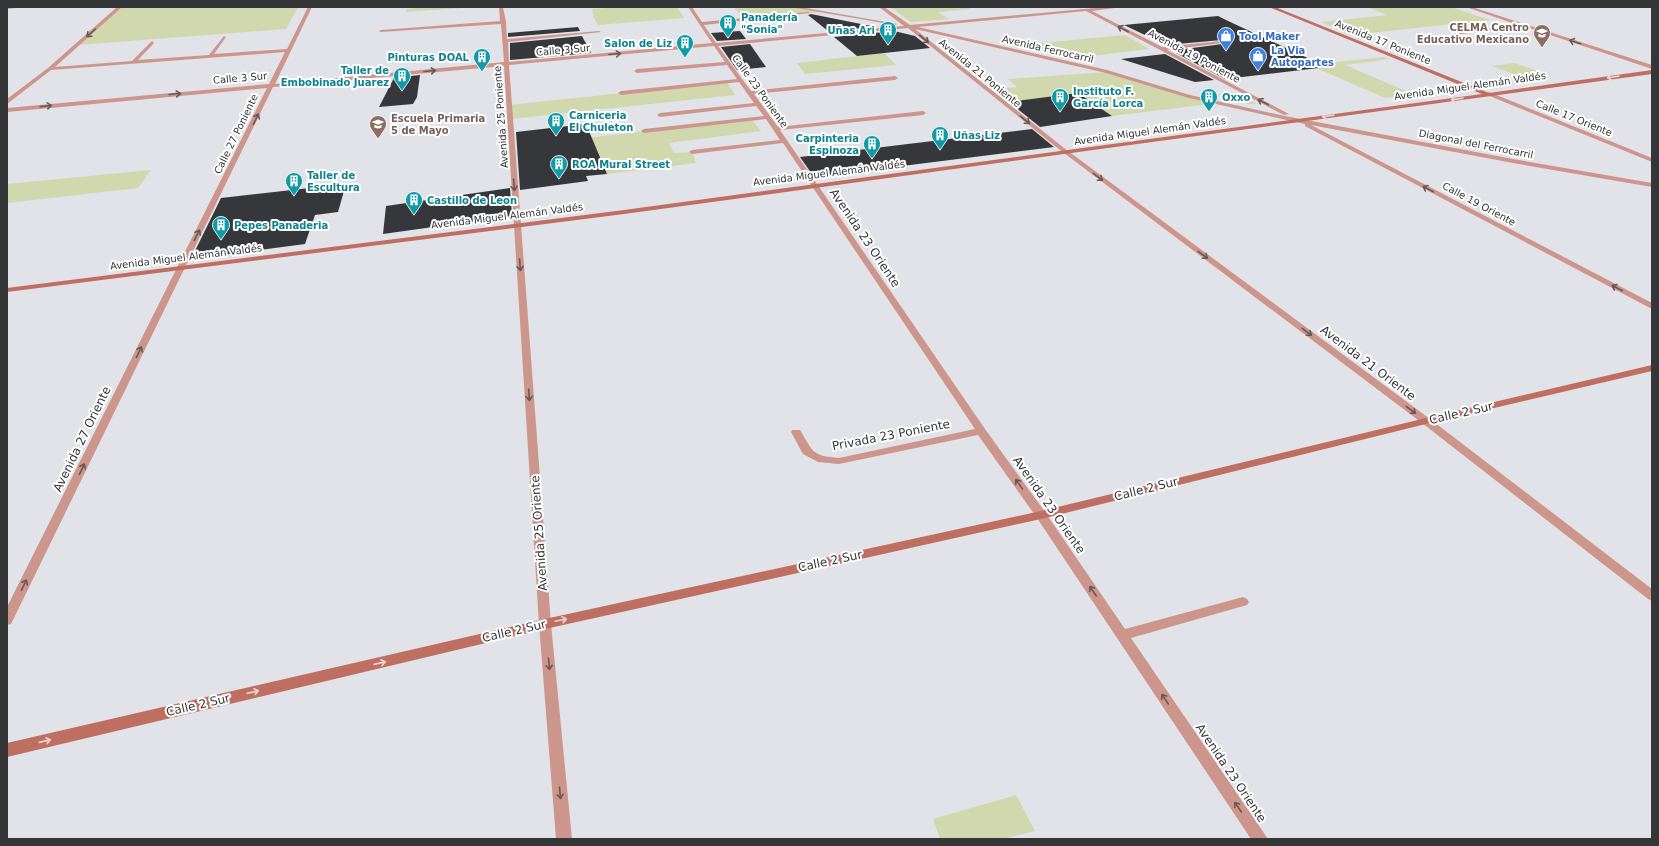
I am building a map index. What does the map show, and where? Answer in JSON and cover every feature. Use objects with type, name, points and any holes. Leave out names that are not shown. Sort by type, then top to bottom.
[{"type":"main road","name":"Avenida 17 Poniente","points":[[1270,7],[1489,94]]},
{"type":"main road","name":"Avenida Miguel Alemán Valdés","points":[[7,290],[179,270],[1067,154],[1298,120],[1652,72]]},
{"type":"main road","name":"Calle 2 Sur","points":[[7,750],[545,624],[1041,514],[1652,368]]},
{"type":"street","points":[[7,8],[25,7]]},
{"type":"street","points":[[7,102],[50,69],[120,7]]},
{"type":"street","name":"Calle 27 Poniente","points":[[179,270],[310,7]]},
{"type":"street","name":"Avenida 25 Poniente","points":[[502,7],[517,226]]},
{"type":"street","name":"Calle 23 Poniente","points":[[690,7],[694,17],[768,117],[814,186]]},
{"type":"street","name":"Avenida Ferrocarril","points":[[792,7],[908,26],[1107,72],[1196,98],[1298,120]]},
{"type":"street","name":"Avenida 21 Poniente","points":[[882,7],[908,26],[1067,154]]},
{"type":"street","name":"Avenida 19 Poniente","points":[[1082,7],[1298,120]]},
{"type":"street","name":"Calle 3 Sur","points":[[7,110],[272,84],[716,45],[1120,7]]},
{"type":"street","points":[[1468,7],[1652,67]]},
{"type":"street","points":[[700,24],[822,12]]},
{"type":"street","points":[[381,31],[504,22]]},
{"type":"street","points":[[1455,34],[1525,26]]},
{"type":"street","points":[[505,41],[598,32]]},
{"type":"street","points":[[210,57],[224,37]]},
{"type":"street","points":[[1162,49],[1230,41]]},
{"type":"street","points":[[133,63],[152,42]]},
{"type":"street","points":[[50,69],[289,50]]},
{"type":"street","points":[[637,71],[729,63]]},
{"type":"street","points":[[750,93],[894,78]]},
{"type":"street","points":[[621,93],[741,80]]},
{"type":"street","name":"Calle 17 Oriente","points":[[1489,94],[1652,160]]},
{"type":"street","points":[[660,115],[758,104]]},
{"type":"street","points":[[776,129],[923,113]]},
{"type":"street","points":[[644,131],[768,117]]},
{"type":"street","name":"Diagonal del Ferrocarril","points":[[1298,120],[1513,161],[1652,185]]},
{"type":"street","name":"Calle 19 Oriente","points":[[1298,120],[1652,306]]},
{"type":"street","points":[[692,152],[785,141]]},
{"type":"street","name":"Avenida 21 Oriente","points":[[1067,154],[1426,421],[1652,596]]},
{"type":"street","name":"Avenida 23 Oriente","points":[[814,186],[981,431],[1041,514],[1260,839]]},
{"type":"street","name":"Avenida 25 Oriente","points":[[517,226],[545,624],[564,839]]},
{"type":"street","name":"Avenida 27 Oriente","points":[[7,620],[179,270]]},
{"type":"street","name":"Privada 23 Poniente","points":[[796,432],[807,452],[822,460],[839,461],[981,431]]},
{"type":"street","points":[[1122,635],[1243,602]]},
{"type":"green space","points":[[120,7],[298,7],[286,29],[77,45]]},
{"type":"green space","points":[[426,7],[478,7],[405,12],[407,9]]},
{"type":"green space","points":[[620,7],[677,7],[684,18],[598,25],[594,18],[592,9]]},
{"type":"green space","points":[[734,7],[792,7],[822,12],[744,19]]},
{"type":"green space","points":[[890,7],[967,7],[970,9],[938,12],[949,19],[911,22]]},
{"type":"green space","points":[[1367,7],[1451,7],[1490,20],[1351,35],[1321,22],[1387,15]]},
{"type":"green space","points":[[1125,35],[1149,49],[1074,58],[1020,45]]},
{"type":"green space","points":[[884,53],[896,65],[805,74],[797,63]]},
{"type":"green space","points":[[1384,57],[1390,59],[1345,65],[1413,94],[1385,98],[1316,68],[1316,64]]},
{"type":"green space","points":[[1514,63],[1547,74],[1524,78],[1492,66]]},
{"type":"green space","points":[[1107,72],[1217,103],[1112,116],[1078,93],[1004,103],[988,90],[1017,87],[1008,79]]},
{"type":"green space","points":[[727,82],[735,95],[510,119],[509,105]]},
{"type":"green space","points":[[1223,92],[1231,92],[1258,104],[1248,104],[1230,97],[1218,95]]},
{"type":"green space","points":[[751,119],[761,131],[669,143],[674,153],[692,152],[696,163],[607,174],[597,151],[580,153],[577,139]]},
{"type":"green space","points":[[151,170],[138,188],[7,203],[7,184]]},
{"type":"green space","points":[[1016,795],[1035,831],[1003,839],[940,839],[933,819]]},
{"type":"building","points":[[811,14],[877,27],[828,31],[808,15]]},
{"type":"building","points":[[1218,16],[1327,67],[1225,79],[1176,53],[1182,52],[1177,50],[1230,43],[1233,39],[1166,45],[1124,25]]},
{"type":"building","points":[[578,27],[580,31],[508,37],[508,33]]},
{"type":"building","name":"Panadería \"Sonia\"","points":[[740,31],[746,39],[717,41],[711,33]]},
{"type":"building","name":"Uñas Ari","points":[[894,31],[915,36],[930,48],[857,56],[834,37]]},
{"type":"building","points":[[582,36],[591,53],[510,60],[510,43]]},
{"type":"building","points":[[750,44],[766,67],[737,70],[721,47]]},
{"type":"building","points":[[1165,54],[1214,80],[1195,82],[1121,59]]},
{"type":"building","name":"Taller de Embobinado Juarez","points":[[420,75],[417,97],[413,104],[379,107],[394,78]]},
{"type":"building","name":"Instituto F. García Lorca","points":[[1078,93],[1112,116],[1040,127],[1009,102]]},
{"type":"building","points":[[586,124],[607,174],[586,176],[588,181],[520,190],[516,132]]},
{"type":"building","points":[[1032,129],[1054,147],[814,177],[800,157]]},
{"type":"building","points":[[346,184],[338,212],[315,215],[305,244],[191,259],[221,198]]},
{"type":"building","points":[[510,188],[512,216],[383,234],[386,206]]},
{"type":"place","name":"Panadería \"Sonia\"","points":[[728,38]]},
{"type":"place","name":"Uñas Ari","points":[[888,45]]},
{"type":"place","name":"CELMA Centro Educativo Mexicano","points":[[1542,48]]},
{"type":"place","name":"Tool Maker","points":[[1226,51]]},
{"type":"place","name":"Salon de Liz","points":[[685,58]]},
{"type":"place","name":"La Via Autopartes","points":[[1258,71]]},
{"type":"place","name":"Pinturas DOAL","points":[[482,72]]},
{"type":"place","name":"Taller de Embobinado Juarez","points":[[402,91]]},
{"type":"place","name":"Instituto F. García Lorca","points":[[1060,112]]},
{"type":"place","name":"Oxxo","points":[[1209,112]]},
{"type":"place","name":"Carniceria El Chuleton","points":[[556,136]]},
{"type":"place","name":"Escuela Primaria 5 de Mayo","points":[[378,139]]},
{"type":"place","name":"Uñas Liz","points":[[940,150]]},
{"type":"place","name":"Carpinteria Espinoza","points":[[872,159]]},
{"type":"place","name":"ROA Mural Street","points":[[559,179]]},
{"type":"place","name":"Taller de Escultura","points":[[294,196]]},
{"type":"place","name":"Castillo de Leon","points":[[414,215]]},
{"type":"place","name":"Pepes Panaderia","points":[[221,240]]}]
